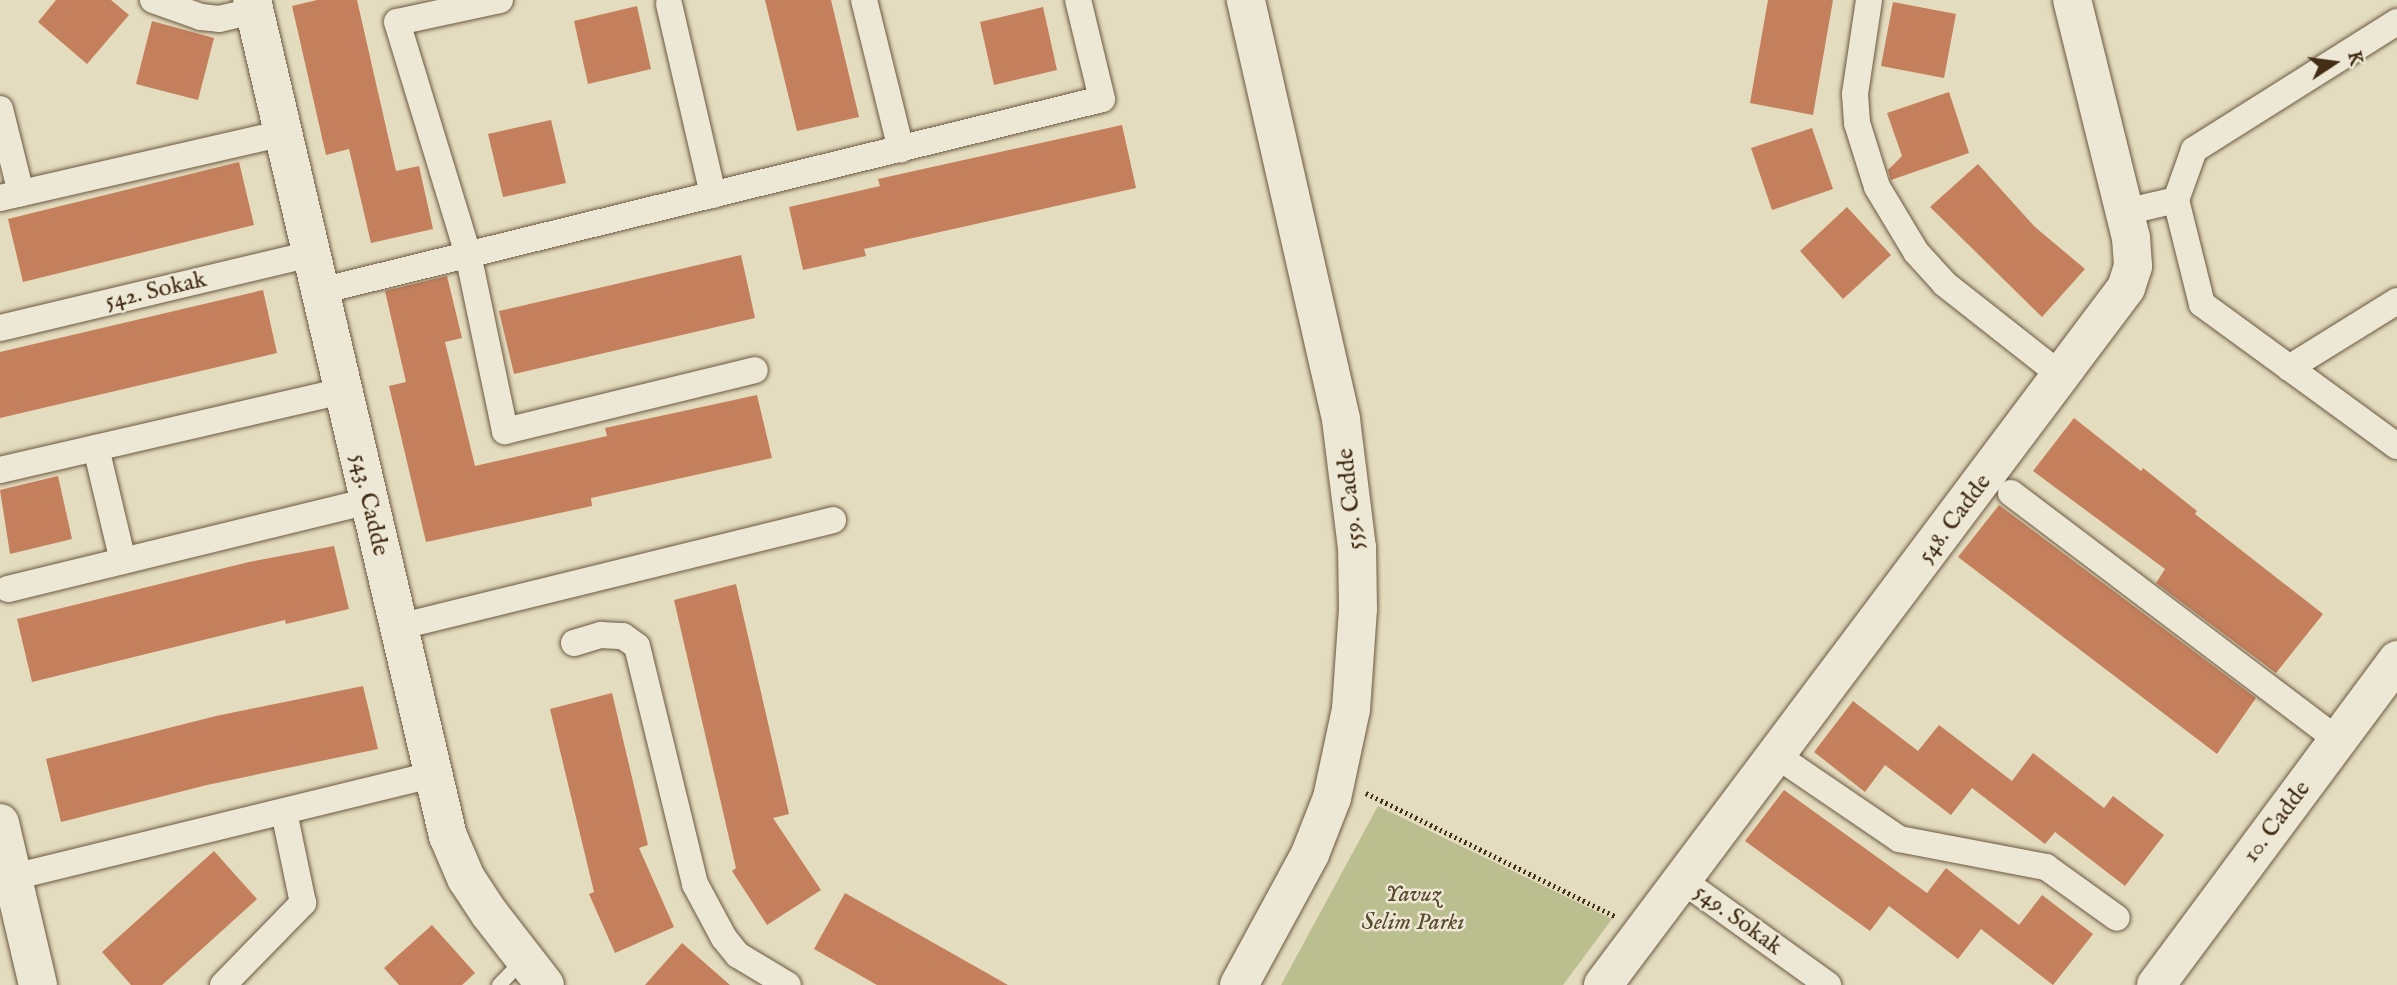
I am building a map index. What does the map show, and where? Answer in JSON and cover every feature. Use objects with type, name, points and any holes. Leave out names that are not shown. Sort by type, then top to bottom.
[{"type":"street","points":[[153,0],[201,18],[219,19],[254,5]]},
{"type":"street","points":[[500,0],[397,22],[468,254],[505,430],[755,370]]},
{"type":"street","points":[[864,0],[901,149]]},
{"type":"street","points":[[320,290],[1102,99],[1078,0]]},
{"type":"street","name":"559. Cadde","points":[[1239,985],[1310,854],[1337,779],[1356,660],[1357,548],[1351,483],[1330,361],[1246,0]]},
{"type":"street","points":[[1870,0],[1855,94],[1857,123],[1889,211],[1916,252],[1945,284],[2062,376]]},
{"type":"street","name":"548. Cadde","points":[[1603,985],[2110,313],[2130,277],[2133,252],[2125,212],[2072,0]]},
{"type":"street","points":[[669,4],[713,195]]},
{"type":"street","name":"543. Cadde","points":[[254,5],[448,836],[466,878],[522,977]]},
{"type":"street","points":[[2397,22],[2194,150],[2175,200],[2202,304],[2397,446]]},
{"type":"street","points":[[0,109],[10,195],[283,133]]},
{"type":"street","points":[[2125,212],[2175,200]]},
{"type":"street","name":"542. Sokak","points":[[0,328],[311,254]]},
{"type":"street","points":[[2289,368],[2397,301]]},
{"type":"street","points":[[0,470],[343,391]]},
{"type":"street","points":[[96,448],[123,561]]},
{"type":"street","points":[[2011,494],[2338,740]]},
{"type":"street","points":[[8,589],[369,501]]},
{"type":"street","points":[[398,627],[833,520]]},
{"type":"street","points":[[574,643],[601,635],[624,636],[637,646],[695,884],[717,927],[738,955],[788,985]]},
{"type":"street","name":"10. Cadde","points":[[2156,985],[2397,660]]},
{"type":"street","points":[[1776,755],[1899,839],[2046,867],[2117,918]]},
{"type":"street","points":[[13,877],[432,775]]},
{"type":"street","points":[[223,985],[303,903],[284,811]]},
{"type":"street","points":[[0,823],[38,985]]},
{"type":"street","name":"549. Sokak","points":[[1682,880],[1828,985]]},
{"type":"path","points":[[1337,779],[1644,930]]},
{"type":"green space","name":"Yavuz Selim Parkı","points":[[1378,806],[1612,919],[1563,985],[1281,985]]},
{"type":"building","points":[[56,0],[111,0],[129,15],[87,64],[38,22]]},
{"type":"building","points":[[317,0],[357,0],[396,171],[419,166],[433,229],[371,243],[349,149],[326,155],[292,6]]},
{"type":"building","points":[[765,0],[831,0],[859,117],[797,131]]},
{"type":"building","points":[[1768,0],[1833,0],[1813,115],[1750,103]]},
{"type":"building","points":[[1893,2],[1956,14],[1944,78],[1881,66]]},
{"type":"building","points":[[637,6],[651,69],[588,84],[574,21]]},
{"type":"building","points":[[1043,7],[1057,70],[994,85],[980,22]]},
{"type":"building","points":[[152,21],[214,38],[198,100],[136,84]]},
{"type":"building","points":[[1949,92],[1969,153],[1891,180],[1888,170],[1902,156],[1887,113]]},
{"type":"building","points":[[551,120],[566,183],[503,197],[488,134]]},
{"type":"building","points":[[1122,125],[1136,188],[864,249],[866,256],[803,270],[789,207],[880,186],[878,179]]},
{"type":"building","points":[[1812,128],[1833,189],[1772,210],[1751,148]]},
{"type":"building","points":[[239,162],[254,225],[23,282],[8,219]]},
{"type":"building","points":[[1978,164],[2035,227],[2085,269],[2042,317],[1930,207]]},
{"type":"building","points":[[1847,207],[1891,255],[1843,299],[1800,251]]},
{"type":"building","points":[[741,255],[755,318],[514,374],[499,311]]},
{"type":"building","points":[[447,276],[462,338],[445,342],[475,466],[607,436],[605,428],[757,395],[772,458],[591,498],[592,506],[426,542],[389,386],[406,382],[385,291]]},
{"type":"building","points":[[263,290],[277,353],[0,418],[0,352]]},
{"type":"building","points":[[2074,418],[2141,471],[2143,468],[2197,511],[2195,514],[2323,614],[2276,673],[2156,583],[2165,569],[2033,471]]},
{"type":"building","points":[[58,476],[72,539],[10,554],[0,490]]},
{"type":"building","points":[[1999,505],[2256,698],[2217,754],[1958,557]]},
{"type":"building","points":[[334,546],[349,609],[286,624],[285,620],[32,682],[17,619],[249,562]]},
{"type":"building","points":[[736,584],[789,814],[773,818],[821,890],[767,925],[732,871],[736,868],[674,600]]},
{"type":"building","points":[[363,686],[378,749],[207,785],[61,822],[46,759],[216,716]]},
{"type":"building","points":[[612,693],[648,845],[639,848],[674,927],[615,953],[589,894],[594,892],[550,709]]},
{"type":"building","points":[[1853,701],[1918,751],[1939,725],[2012,781],[2033,753],[2104,808],[2113,796],[2164,835],[2125,886],[2055,832],[2045,844],[1972,788],[1951,815],[1885,765],[1865,792],[1814,752]]},
{"type":"building","points":[[1784,790],[1927,893],[1946,868],[2019,925],[2042,895],[2093,934],[2053,985],[1981,929],[1958,959],[1889,906],[1870,931],[1745,841]]},
{"type":"building","points":[[214,851],[257,899],[162,985],[131,985],[102,952]]},
{"type":"building","points":[[845,893],[1008,985],[877,985],[814,949]]},
{"type":"building","points":[[432,925],[475,973],[462,985],[399,985],[384,968]]},
{"type":"building","points":[[682,943],[730,985],[645,985]]}]
